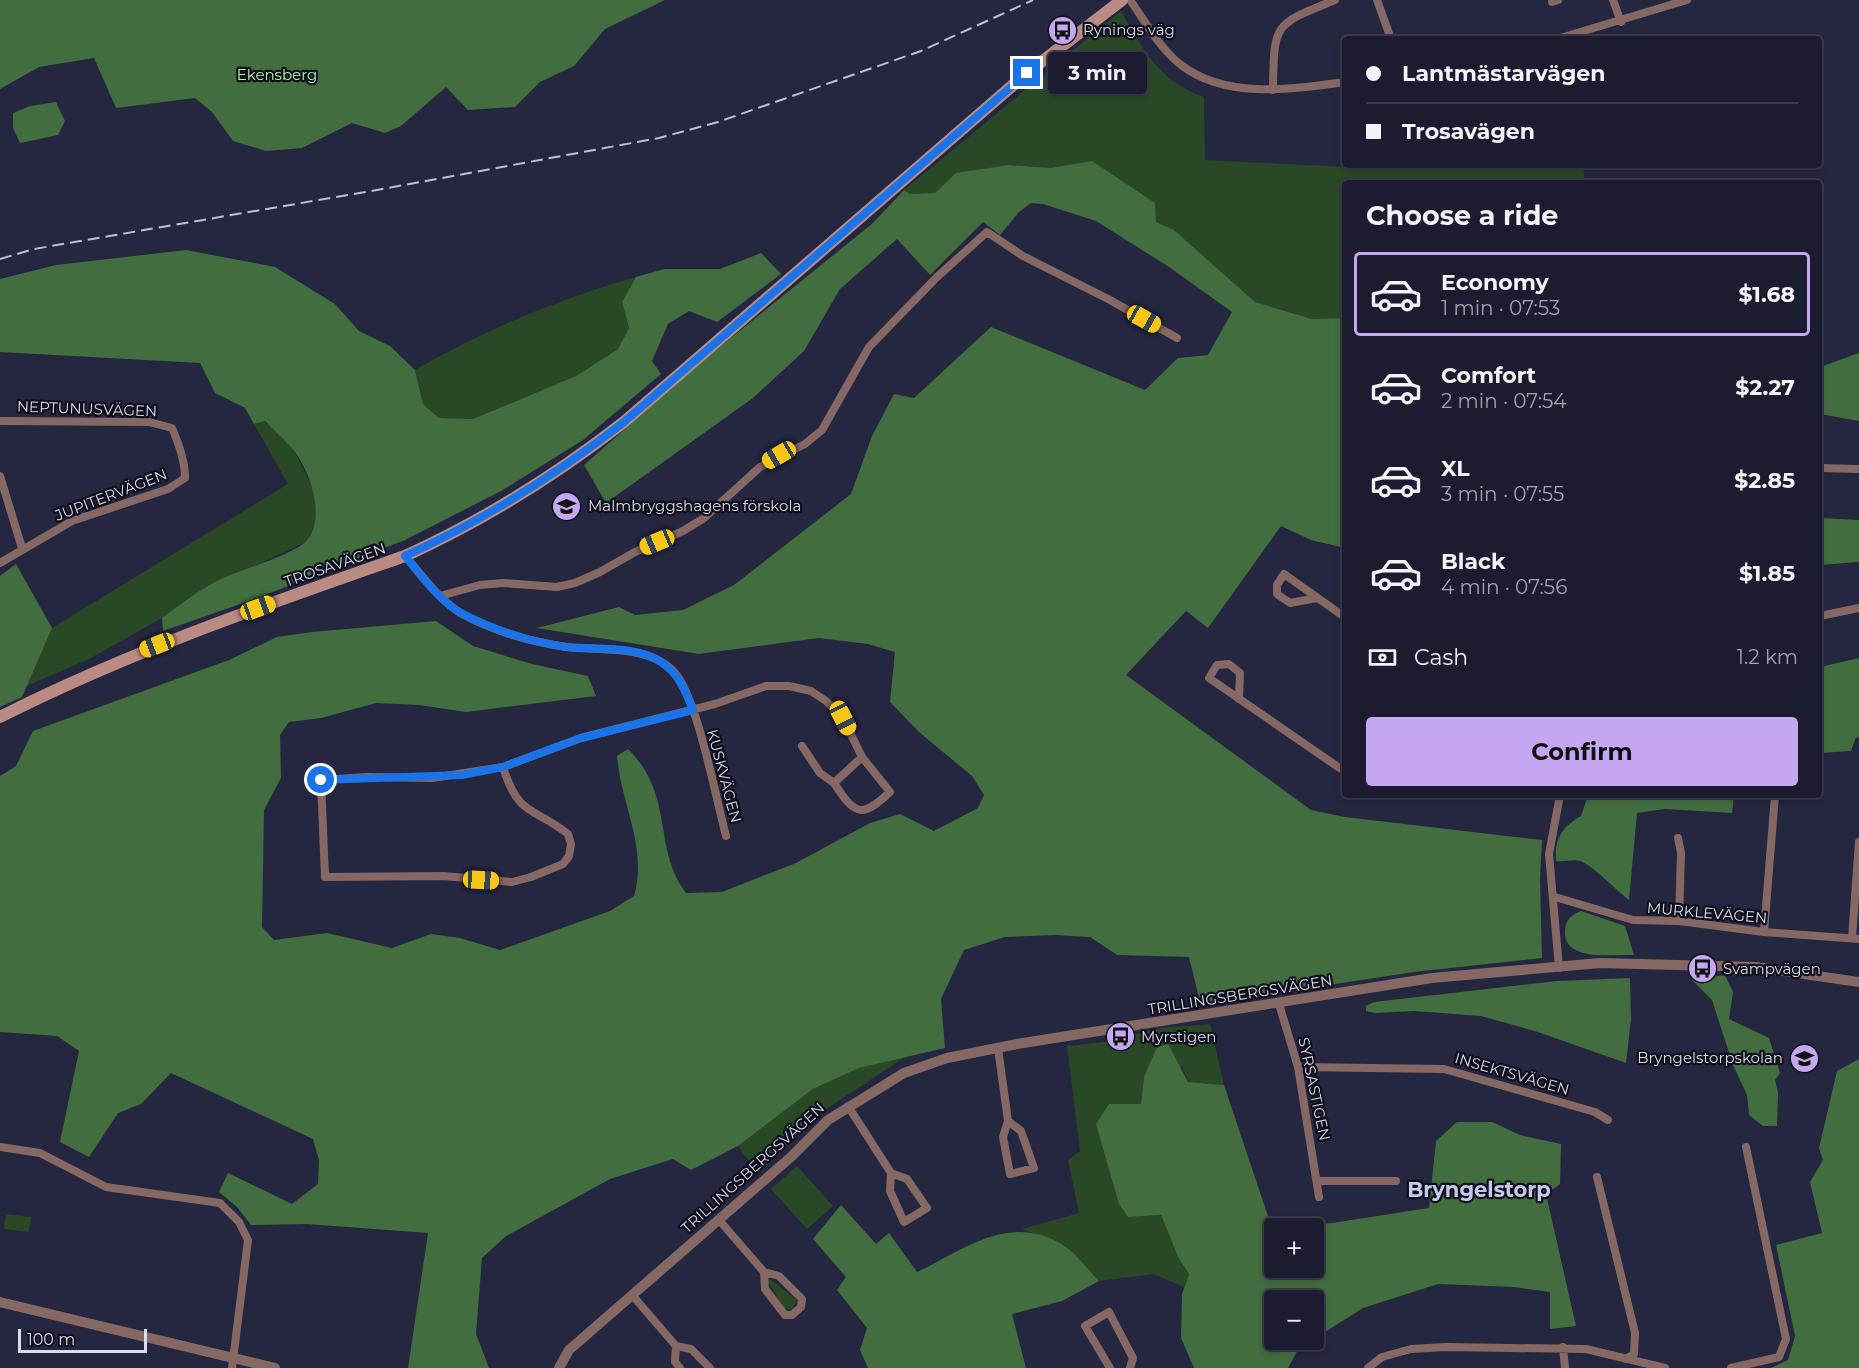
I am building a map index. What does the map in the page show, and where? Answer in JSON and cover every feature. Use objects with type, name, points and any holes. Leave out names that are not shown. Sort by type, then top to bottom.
[{"type":"main road","name":"TROSAVÄGEN","points":[[0,717],[69,682],[138,652],[405,556],[486,515],[582,455],[624,422],[1027,73],[1122,0]]},
{"type":"street","points":[[1130,0],[1170,55],[1192,72],[1208,80],[1273,90],[1342,82]]},
{"type":"street","points":[[1273,90],[1274,41],[1289,19],[1335,0]]},
{"type":"street","points":[[1377,0],[1390,36]]},
{"type":"street","points":[[1613,0],[1621,22]]},
{"type":"street","points":[[1568,36],[1688,0]]},
{"type":"street","points":[[440,596],[492,584],[539,587],[575,583],[600,572],[634,552],[683,531],[704,518],[760,466],[805,444],[822,430],[869,347],[936,277],[987,232],[1023,256],[1110,300],[1177,338]]},
{"type":"street","name":"NEPTUNUSVÄGEN","points":[[0,421],[149,422],[172,428]]},
{"type":"street","name":"JUPITERVÄGEN","points":[[0,563],[22,548],[72,521],[179,484],[185,474],[182,453],[172,428]]},
{"type":"street","points":[[1822,468],[1859,469]]},
{"type":"street","points":[[0,476],[22,548]]},
{"type":"street","name":"KUSKVÄGEN","points":[[405,556],[440,596],[461,613],[525,638],[565,647],[634,653],[658,660],[674,672],[685,688],[693,710],[726,836]]},
{"type":"street","points":[[1317,598],[1290,603],[1277,594],[1277,585],[1284,574],[1342,615]]},
{"type":"street","points":[[1822,616],[1859,609]]},
{"type":"street","points":[[1239,699],[1240,673],[1229,664],[1217,665],[1209,678],[1239,699],[1341,769],[1342,769]]},
{"type":"street","points":[[503,767],[510,790],[519,804],[568,834],[571,844],[569,856],[562,864],[512,882],[443,876],[325,877],[321,780],[368,777],[432,778],[503,767],[581,738],[693,710],[766,686],[789,686],[811,691],[826,701],[843,718],[862,757],[890,792],[872,808],[865,811],[850,807],[834,783],[820,773],[802,746]]},
{"type":"street","points":[[834,783],[862,757]]},
{"type":"street","points":[[1559,798],[1549,854],[1555,897],[1559,968]]},
{"type":"street","points":[[1764,932],[1775,798]]},
{"type":"street","points":[[1678,838],[1681,853],[1679,921]]},
{"type":"street","points":[[1855,938],[1859,842]]},
{"type":"street","name":"MURKLEVÄGEN","points":[[1555,897],[1633,920],[1679,921],[1764,932],[1855,938]]},
{"type":"street","name":"TRILLINGSBERGSVÄGEN","points":[[559,1368],[569,1350],[791,1157],[828,1120],[904,1073],[947,1058],[1432,978],[1600,963],[1756,967],[1859,982]]},
{"type":"street","name":"SYRSASTIGEN","points":[[1279,1004],[1298,1067],[1319,1197]]},
{"type":"street","points":[[998,1048],[1008,1121],[1003,1137],[1010,1174],[1034,1168],[1021,1131],[1008,1121]]},
{"type":"street","name":"INSEKTSVÄGEN","points":[[1298,1067],[1444,1069],[1595,1112],[1608,1120]]},
{"type":"street","points":[[848,1106],[891,1173],[890,1191],[904,1222],[927,1208],[907,1179],[891,1173]]},
{"type":"street","points":[[0,1147],[40,1153],[106,1187],[220,1203],[240,1222],[248,1240],[233,1363]]},
{"type":"street","points":[[1731,1368],[1779,1357],[1786,1339],[1746,1147]]},
{"type":"street","points":[[1597,1178],[1635,1333],[1634,1354],[1626,1359]]},
{"type":"street","points":[[1318,1181],[1396,1181]]},
{"type":"street","points":[[718,1220],[764,1272],[779,1276],[802,1299],[801,1306],[792,1315],[785,1315],[765,1289],[764,1272]]},
{"type":"street","points":[[633,1296],[676,1346],[691,1349],[710,1368]]},
{"type":"street","points":[[0,1302],[233,1363],[275,1368]]},
{"type":"street","points":[[1110,1368],[1085,1326],[1109,1312],[1132,1358],[1130,1368]]},
{"type":"street","points":[[676,1346],[675,1362],[680,1368]]},
{"type":"street","points":[[1563,1347],[1565,1368]]},
{"type":"street","points":[[1368,1368],[1382,1357],[1411,1349],[1563,1347],[1586,1349],[1665,1368]]},
{"type":"green space","name":"Ekensberg","points":[[0,0],[665,0],[605,29],[574,66],[540,82],[515,107],[468,110],[446,87],[401,126],[385,133],[352,123],[302,148],[266,151],[233,141],[212,112],[195,98],[116,108],[94,58],[39,67],[0,89]]},
{"type":"green space","points":[[1121,11],[1154,63],[1176,83],[1204,97],[1205,160],[1342,168],[1583,168],[1585,180],[1342,180],[1342,318],[1312,319],[1255,302],[1174,230],[1156,222],[1092,162],[1051,168],[1009,165],[935,193],[910,194],[904,190]]},
{"type":"green space","points":[[56,102],[65,121],[58,135],[20,143],[13,128],[13,113],[30,106]]},
{"type":"green space","points":[[1092,161],[1155,203],[1156,222],[1174,230],[1255,302],[1312,319],[1342,318],[1342,547],[1311,540],[1281,526],[1208,628],[1186,611],[1126,675],[1311,810],[1345,817],[1542,840],[1540,879],[1542,958],[1414,972],[1224,1001],[1200,1002],[1189,957],[1117,955],[1090,937],[1055,935],[1005,937],[964,950],[941,999],[945,1048],[859,1068],[813,1089],[738,1146],[691,1170],[673,1159],[610,1179],[506,1236],[482,1258],[476,1334],[489,1368],[408,1368],[428,1233],[307,1224],[251,1225],[237,1207],[219,1192],[228,1173],[292,1204],[318,1184],[319,1160],[313,1139],[171,1073],[141,1104],[118,1113],[89,1157],[60,1142],[79,1051],[57,1036],[0,1032],[0,776],[16,766],[33,731],[229,660],[277,637],[436,621],[473,646],[532,664],[588,676],[596,696],[466,712],[419,705],[376,703],[321,718],[289,722],[280,735],[281,778],[264,810],[262,927],[274,940],[327,933],[392,948],[431,934],[460,938],[500,950],[610,911],[634,896],[637,878],[636,843],[619,774],[617,756],[628,749],[643,767],[652,785],[669,858],[686,893],[722,892],[796,863],[870,823],[900,814],[934,831],[978,808],[984,795],[972,776],[919,732],[890,702],[895,652],[868,644],[819,638],[699,654],[537,628],[619,607],[635,615],[683,610],[734,585],[851,494],[872,436],[894,394],[914,398],[991,327],[1145,390],[1178,358],[1208,355],[1232,312],[1169,267],[1096,221],[1043,204],[1031,203],[1019,212],[1000,235],[983,222],[930,275],[897,239],[840,289],[804,351],[753,398],[606,503],[584,465],[705,359],[873,223],[904,190],[910,194],[935,193],[956,173],[1009,165],[1051,168]]},
{"type":"green space","points":[[186,250],[275,267],[335,304],[359,331],[390,346],[415,370],[423,404],[439,418],[473,419],[576,376],[618,349],[629,328],[622,302],[636,277],[664,269],[720,269],[761,253],[781,274],[717,322],[689,311],[668,324],[652,361],[661,374],[583,440],[501,491],[405,540],[260,597],[163,631],[162,618],[202,589],[292,550],[307,540],[313,530],[315,506],[313,492],[304,467],[291,447],[265,421],[254,424],[245,408],[215,393],[200,363],[0,352],[0,279],[56,265]]},
{"type":"green space","points":[[636,277],[622,302],[629,328],[618,349],[576,376],[473,419],[439,418],[423,404],[415,370],[441,355],[522,317],[579,295]]},
{"type":"green space","points":[[1859,353],[1859,421],[1822,414],[1822,366]]},
{"type":"green space","points":[[264,421],[293,448],[315,493],[317,520],[307,541],[188,598],[162,618],[89,659],[26,686],[52,628],[288,484],[254,424]]},
{"type":"green space","points":[[1822,518],[1859,520],[1859,562],[1822,565]]},
{"type":"green space","points":[[16,564],[52,628],[22,697],[0,707],[0,576]]},
{"type":"green space","points":[[1859,658],[1859,738],[1856,737],[1851,751],[1822,753],[1822,667]]},
{"type":"green space","points":[[1587,798],[1734,798],[1732,813],[1665,809],[1637,813],[1629,900],[1585,863],[1578,860],[1556,861],[1556,846],[1561,834],[1581,816]]},
{"type":"green space","points":[[1581,911],[1625,926],[1634,955],[1592,954],[1573,948],[1567,942],[1566,924],[1572,916]]},
{"type":"green space","points":[[1725,975],[1733,992],[1729,1019],[1769,1038],[1780,1073],[1775,1080],[1778,1092],[1777,1126],[1763,1126],[1749,1115],[1747,1095],[1733,1065],[1712,1000],[1692,980]]},
{"type":"green space","points":[[1630,978],[1631,1019],[1626,1063],[1535,1031],[1481,1016],[1414,1011],[1375,1013],[1366,1011],[1366,1006],[1374,1002],[1557,981]]},
{"type":"green space","points":[[1210,1024],[1224,1085],[1188,1082],[1182,1066],[1144,1077],[1141,1104],[1109,1104],[1128,1217],[1161,1215],[1178,1257],[1189,1274],[1184,1287],[1153,1274],[1099,1281],[1064,1245],[1022,1229],[1079,1213],[1068,1160],[1080,1151],[1067,1046],[1104,1042],[1161,1028]]},
{"type":"green space","points":[[1168,1044],[1188,1082],[1224,1085],[1269,1218],[1264,1218],[1264,1278],[1324,1278],[1324,1224],[1429,1208],[1436,1141],[1457,1122],[1492,1122],[1520,1135],[1561,1144],[1560,1184],[1546,1194],[1576,1326],[1550,1329],[1550,1292],[1514,1287],[1438,1284],[1363,1308],[1324,1333],[1324,1290],[1264,1290],[1264,1350],[1298,1350],[1288,1368],[1194,1368],[1181,1338],[1182,1294],[1189,1274],[1178,1257],[1161,1215],[1128,1217],[1119,1204],[1096,1124],[1109,1104],[1141,1104],[1144,1077],[1157,1047]]},
{"type":"green space","points":[[907,1056],[820,1113],[758,1173],[738,1146],[813,1089],[859,1068]]},
{"type":"green space","points":[[1859,1059],[1859,1368],[1771,1368],[1788,1360],[1795,1336],[1776,1245],[1822,1233],[1810,1182],[1823,1160],[1819,1148],[1837,1071]]},
{"type":"green space","points":[[797,1166],[833,1206],[807,1229],[771,1189]]},
{"type":"green space","points":[[841,1205],[876,1244],[889,1233],[917,1272],[988,1238],[1006,1233],[1025,1232],[1043,1236],[1068,1248],[1099,1281],[1062,1301],[1012,1314],[1026,1368],[868,1368],[860,1350],[867,1328],[837,1290],[846,1277],[813,1239]]},
{"type":"green space","points":[[6,1214],[31,1217],[29,1232],[4,1229]]},
{"type":"green space","points":[[770,1279],[797,1300],[792,1310],[784,1308],[768,1282]]},
{"type":"railway","points":[[0,259],[34,249],[377,190],[659,138],[718,122],[921,51],[1033,0]]},
{"type":"place","name":"Rynings väg","points":[[1062,30]]},
{"type":"place","name":"Malmbryggshagens förskola","points":[[567,506]]},
{"type":"place","name":"Svampvägen","points":[[1702,969]]},
{"type":"place","name":"Myrstigen","points":[[1120,1037]]},
{"type":"place","name":"Bryngelstorpskolan","points":[[1804,1058]]},
{"type":"district","name":"Bryngelstorp","points":[[1479,1190]]},
{"type":"route","points":[[321,780],[368,777],[432,778],[462,775],[503,767],[581,738],[693,710],[685,688],[674,672],[658,660],[634,653],[565,647],[525,638],[496,628],[461,613],[440,596],[405,556],[486,515],[582,455],[624,422],[728,329],[1027,73]]}]
